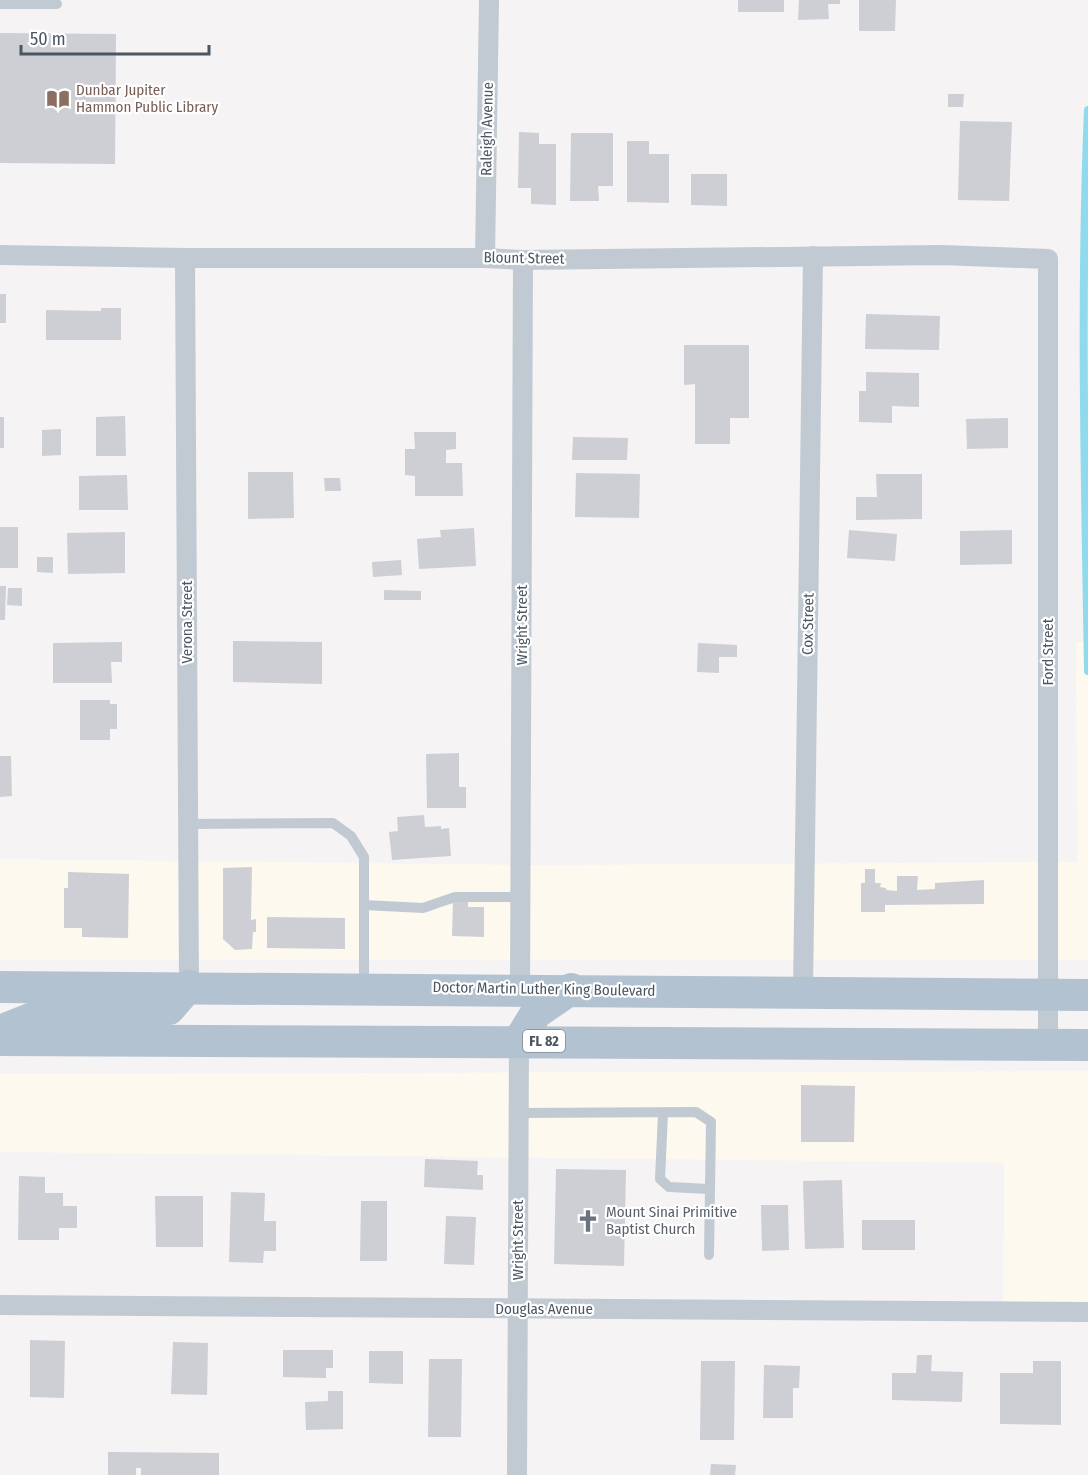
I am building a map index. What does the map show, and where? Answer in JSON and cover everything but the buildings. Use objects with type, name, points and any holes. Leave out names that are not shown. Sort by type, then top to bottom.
[{"type":"main road","points":[[0,1031],[38,1016],[169,1009],[189,986]]},
{"type":"main road","name":"Doctor Martin Luther King Boulevard","points":[[0,987],[364,987],[1088,995]]},
{"type":"main road","points":[[519,1041],[536,1013],[571,989]]},
{"type":"main road","name":"FL 82","points":[[0,1040],[1088,1045]]},
{"type":"street","name":"Raleigh Avenue","points":[[485,258],[489,0]]},
{"type":"street","name":"Blount Street","points":[[0,255],[523,260],[941,255],[1048,259]]},
{"type":"street","name":"Cox Street","points":[[803,992],[813,256]]},
{"type":"street","name":"Verona Street","points":[[185,258],[189,986]]},
{"type":"street","name":"Ford Street","points":[[1048,259],[1048,1045]]},
{"type":"street","name":"Wright Street","points":[[520,989],[523,260]]},
{"type":"street","name":"Wright Street","points":[[517,1475],[519,1041]]},
{"type":"street","name":"Douglas Avenue","points":[[0,1305],[1088,1312]]},
{"type":"lane","points":[[0,4],[57,4]]},
{"type":"lane","points":[[189,824],[333,823],[351,836],[364,857],[364,987]]},
{"type":"lane","points":[[364,905],[423,908],[455,897],[521,897]]},
{"type":"lane","points":[[519,1113],[663,1114],[696,1112],[711,1122],[709,1256]]},
{"type":"lane","points":[[663,1114],[660,1179],[669,1187],[710,1189]]},
{"type":"shaded area","points":[[1076,642],[1088,642],[1088,960],[0,960],[0,859],[539,865],[1077,862]]},
{"type":"shaded area","points":[[1088,1071],[1088,1310],[1003,1309],[1004,1163],[0,1152],[0,1074]]},
{"type":"waterway","points":[[1088,110],[1084,320],[1088,671]]},
{"type":"place","name":"Dunbar Jupiter Hammon Public Library","points":[[58,99]]},
{"type":"place","name":"Mount Sinai Primitive Baptist Church","points":[[588,1221]]}]
